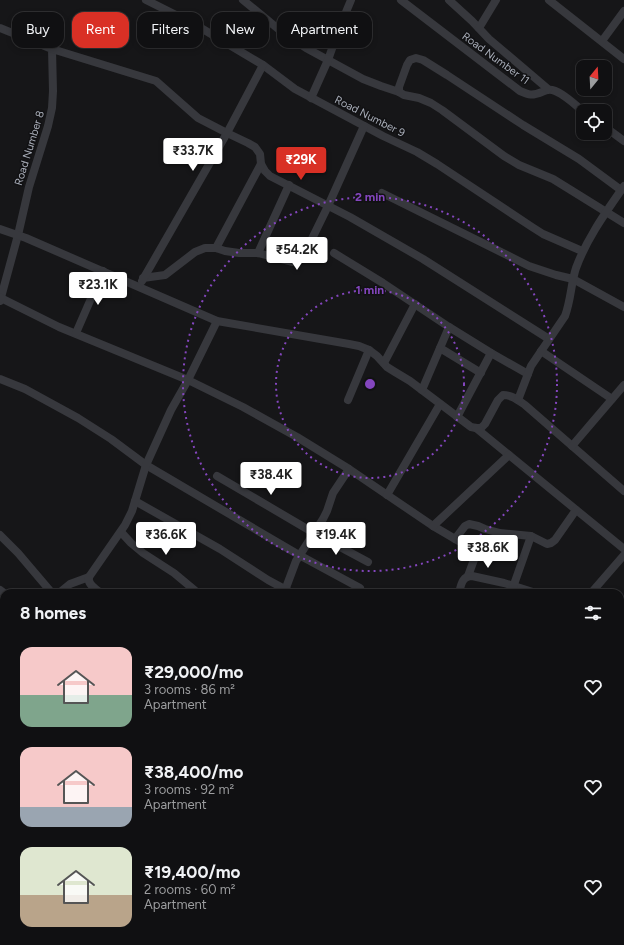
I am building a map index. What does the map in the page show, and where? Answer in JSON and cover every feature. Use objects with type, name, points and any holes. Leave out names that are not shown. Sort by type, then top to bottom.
[{"type":"street","name":"Road Number 9","points":[[146,0],[196,25],[263,65],[295,89],[311,98],[417,152],[543,234],[582,251]]},
{"type":"street","points":[[243,0],[282,32],[306,48],[363,79],[404,95],[419,98],[431,103],[504,156],[519,165],[553,179],[624,223]]},
{"type":"street","points":[[311,98],[328,60],[351,0]]},
{"type":"street","name":"Road Number 11","points":[[401,0],[520,91],[529,95],[548,89]]},
{"type":"street","points":[[449,0],[459,3],[489,39],[548,89],[560,93],[576,106]]},
{"type":"street","points":[[479,28],[496,0]]},
{"type":"street","points":[[549,0],[624,59]]},
{"type":"street","points":[[602,41],[624,11]]},
{"type":"street","points":[[0,28],[52,49],[156,81],[198,118],[255,147],[260,154],[261,164],[270,176],[350,217],[423,259],[549,339]]},
{"type":"street","name":"Road Number 8","points":[[0,300],[18,235],[29,187],[52,108],[52,49]]},
{"type":"street","points":[[399,92],[399,88],[410,60],[416,58],[423,60],[622,188],[582,251],[573,279],[568,309],[565,316],[531,366],[518,400]]},
{"type":"street","points":[[138,287],[227,133],[263,65]]},
{"type":"street","points":[[143,278],[165,275],[195,252],[205,248],[258,253],[292,262],[298,260],[305,253],[364,126]]},
{"type":"street","points":[[612,132],[624,141]]},
{"type":"street","points":[[216,248],[261,164]]},
{"type":"street","points":[[258,253],[289,186]]},
{"type":"street","points":[[382,193],[529,266],[556,276],[573,279],[624,307]]},
{"type":"street","points":[[0,229],[18,235],[103,271],[217,321],[349,344],[369,350],[378,356],[395,372],[410,381],[471,427],[481,428],[498,400],[503,395],[509,395],[518,400],[624,491]]},
{"type":"street","points":[[334,253],[383,283],[449,327],[528,374]]},
{"type":"street","points":[[76,333],[103,271]]},
{"type":"street","points":[[0,300],[59,327],[188,380],[243,407],[297,437],[349,469],[433,526],[474,550],[475,553],[468,576],[462,582],[460,589]]},
{"type":"street","points":[[384,363],[414,304]]},
{"type":"street","points":[[64,589],[70,584],[89,577],[125,525],[132,511],[146,465],[171,410],[188,380],[217,321]]},
{"type":"street","points":[[422,390],[449,327]]},
{"type":"street","points":[[440,348],[481,373]]},
{"type":"street","points":[[348,400],[369,350]]},
{"type":"street","points":[[541,351],[612,399]]},
{"type":"street","points":[[457,417],[491,353]]},
{"type":"street","points":[[0,379],[25,389],[78,418],[146,465],[299,555],[360,588]]},
{"type":"street","points":[[572,446],[624,385]]},
{"type":"street","points":[[387,495],[440,404]]},
{"type":"street","points":[[476,428],[624,549]]},
{"type":"street","points":[[433,526],[509,455]]},
{"type":"street","points":[[288,589],[293,567],[299,555],[327,511],[333,493],[349,469]]},
{"type":"street","points":[[217,476],[314,533],[368,562]]},
{"type":"street","points":[[135,501],[220,549],[282,589]]},
{"type":"street","points":[[455,539],[465,526],[469,524],[500,533],[531,536],[547,544],[555,540],[576,510]]},
{"type":"street","points":[[121,532],[143,553],[174,573],[193,589]]},
{"type":"street","points":[[0,535],[18,553],[49,589]]},
{"type":"street","points":[[512,589],[531,536]]},
{"type":"street","points":[[594,589],[624,555]]},
{"type":"street","points":[[468,576],[504,583],[511,589]]},
{"type":"street","points":[[89,577],[89,582],[97,589]]}]
